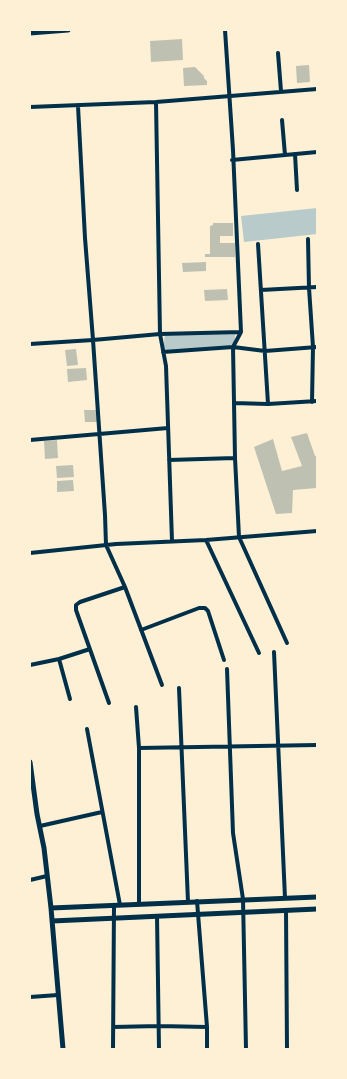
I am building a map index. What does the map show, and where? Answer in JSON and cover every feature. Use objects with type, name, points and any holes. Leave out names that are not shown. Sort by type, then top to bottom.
[{"type":"street","points":[[30,33],[68,30]]},
{"type":"street","points":[[225,30],[240,332],[233,347],[235,458],[239,537],[287,643]]},
{"type":"street","points":[[278,53],[281,91]]},
{"type":"street","points":[[30,107],[156,102],[317,89]]},
{"type":"street","points":[[156,102],[160,334],[166,366],[172,541]]},
{"type":"street","points":[[78,106],[85,238],[100,434],[106,545],[125,587],[162,685]]},
{"type":"street","points":[[282,120],[285,155]]},
{"type":"street","points":[[232,160],[317,152]]},
{"type":"street","points":[[295,154],[297,190]]},
{"type":"street","points":[[234,403],[268,404],[314,401],[315,347],[309,288],[308,239]]},
{"type":"street","points":[[258,244],[268,404]]},
{"type":"street","points":[[261,290],[317,287]]},
{"type":"street","points":[[30,344],[160,334],[240,332]]},
{"type":"street","points":[[163,352],[233,347],[265,351],[315,347]]},
{"type":"street","points":[[30,440],[168,428]]},
{"type":"street","points":[[169,460],[235,458]]},
{"type":"street","points":[[30,553],[106,545],[206,540],[317,531]]},
{"type":"street","points":[[206,540],[260,653]]},
{"type":"street","points":[[109,703],[76,610],[76,605],[80,602],[125,587]]},
{"type":"street","points":[[141,630],[200,608],[205,608],[208,611],[224,660]]},
{"type":"street","points":[[30,665],[59,659],[90,649]]},
{"type":"street","points":[[274,652],[285,898]]},
{"type":"street","points":[[59,659],[70,699]]},
{"type":"street","points":[[227,669],[233,833],[243,899],[246,1049]]},
{"type":"street","points":[[179,688],[188,902]]},
{"type":"street","points":[[136,707],[139,748],[139,904]]},
{"type":"street","points":[[87,729],[120,905]]},
{"type":"street","points":[[139,748],[317,745]]},
{"type":"street","points":[[30,762],[37,814],[44,848],[63,1049]]},
{"type":"street","points":[[40,826],[102,812]]},
{"type":"street","points":[[30,815],[37,814]]},
{"type":"street","points":[[30,880],[47,876]]},
{"type":"street","points":[[50,908],[317,897]]},
{"type":"street","points":[[197,901],[207,1027],[207,1049]]},
{"type":"street","points":[[113,1049],[114,905]]},
{"type":"street","points":[[52,921],[317,909]]},
{"type":"street","points":[[286,910],[287,1049]]},
{"type":"street","points":[[157,916],[159,1049]]},
{"type":"street","points":[[30,997],[58,995]]},
{"type":"street","points":[[113,1027],[207,1027]]},
{"type":"shaded area","points":[[317,208],[317,234],[244,242],[241,216]]},
{"type":"shaded area","points":[[236,332],[233,347],[163,352],[165,333]]},
{"type":"building","points":[[182,39],[183,60],[151,62],[150,41]]},
{"type":"building","points":[[309,65],[310,82],[297,83],[296,66]]},
{"type":"building","points":[[195,67],[204,76],[207,81],[207,85],[184,86],[183,68]]},
{"type":"building","points":[[213,223],[233,223],[233,236],[220,236],[220,243],[235,243],[235,257],[205,257],[205,254],[210,254],[210,226],[213,225]]},
{"type":"building","points":[[206,262],[206,271],[183,272],[182,263]]},
{"type":"building","points":[[227,289],[228,300],[205,301],[204,290]]},
{"type":"building","points":[[76,349],[78,365],[67,366],[65,350]]},
{"type":"building","points":[[86,368],[87,380],[68,382],[67,369]]},
{"type":"building","points":[[84,410],[97,410],[98,422],[85,422]]},
{"type":"building","points":[[307,433],[315,456],[317,456],[317,488],[293,490],[292,513],[276,514],[254,447],[273,439],[282,471],[302,466],[291,437]]},
{"type":"building","points":[[57,440],[58,458],[45,459],[44,441]]},
{"type":"building","points":[[73,465],[74,477],[57,478],[56,466]]},
{"type":"building","points":[[73,480],[74,491],[57,492],[57,481]]}]
